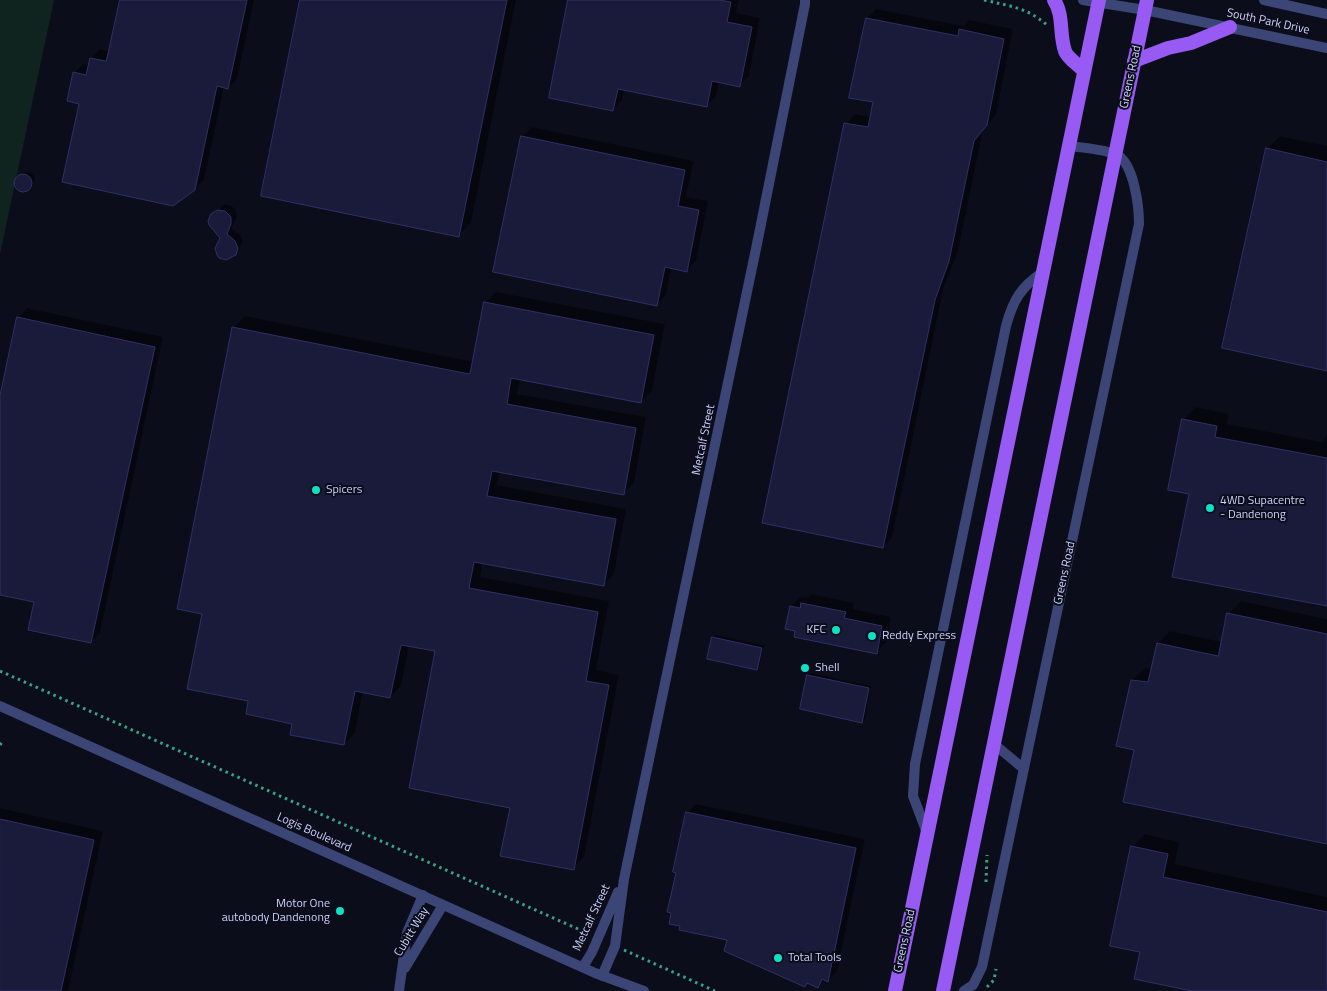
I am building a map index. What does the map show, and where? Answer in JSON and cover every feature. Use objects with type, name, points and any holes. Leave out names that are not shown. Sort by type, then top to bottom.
[{"type":"main road","points":[[1054,0],[1057,4],[1061,22],[1065,53],[1084,71]]},
{"type":"main road","name":"Greens Road","points":[[895,991],[1099,1]]},
{"type":"main road","name":"Greens Road","points":[[943,991],[1058,441],[1146,5]]},
{"type":"main road","points":[[1134,61],[1168,48],[1190,44],[1230,27]]},
{"type":"street","name":"South Park Drive","points":[[1083,0],[1146,5],[1230,27],[1327,48]]},
{"type":"street","name":"South Park Drive","points":[[1264,0],[1327,14]]},
{"type":"street","name":"Metcalf Street","points":[[602,976],[615,946],[624,880],[806,2]]},
{"type":"street","points":[[1070,146],[1115,154]]},
{"type":"street","name":"Greens Road","points":[[964,991],[972,985],[982,967],[1138,224],[1139,209],[1126,164],[1115,154]]},
{"type":"street","points":[[927,833],[913,796],[916,764],[1004,335],[1009,313],[1020,291],[1043,272]]},
{"type":"street","name":"Logis Boulevard","points":[[0,706],[602,976],[644,991]]},
{"type":"street","points":[[994,744],[1024,769]]},
{"type":"street","name":"Metcalf Street","points":[[583,967],[624,880]]},
{"type":"street","name":"Cubitt Way","points":[[398,991],[403,971],[404,947],[407,933],[423,895]]},
{"type":"street","name":"Cubitt Way","points":[[403,971],[443,905]]},
{"type":"street","name":"Logis Boulevard","points":[[617,982],[631,991]]},
{"type":"path","points":[[984,0],[1023,9],[1049,27]]},
{"type":"path","points":[[0,671],[598,938]]},
{"type":"path","points":[[987,854],[986,892],[997,894]]},
{"type":"path","points":[[615,946],[715,991]]},
{"type":"path","points":[[983,991],[994,980],[998,962]]},
{"type":"green space","points":[[0,0],[54,0],[0,254]]},
{"type":"building","points":[[120,0],[247,0],[228,89],[217,86],[195,190],[173,206],[62,182],[79,104],[67,101],[73,72],[86,75],[90,58],[106,61]]},
{"type":"building","points":[[300,0],[507,0],[459,237],[261,196]]},
{"type":"building","points":[[568,0],[719,0],[731,2],[727,22],[752,27],[740,87],[712,81],[707,107],[618,89],[613,111],[549,98]]},
{"type":"building","points":[[866,18],[958,36],[959,29],[1004,39],[987,125],[974,141],[949,261],[935,300],[883,548],[762,523],[844,123],[868,127],[873,102],[849,98]]},
{"type":"building","points":[[521,136],[685,170],[678,206],[699,210],[687,272],[665,267],[657,306],[493,272]]},
{"type":"building","points":[[1266,148],[1327,162],[1327,371],[1222,348]]},
{"type":"building","points":[[19,174],[27,174],[32,179],[30,190],[19,192],[14,187],[14,179]]},
{"type":"building","points":[[218,210],[225,211],[231,217],[231,224],[227,234],[235,241],[238,248],[236,255],[226,260],[219,258],[217,255],[215,248],[220,238],[208,221],[211,214]]},
{"type":"building","points":[[484,302],[654,335],[641,403],[511,378],[507,404],[636,428],[624,495],[492,471],[487,496],[616,519],[604,586],[474,562],[469,588],[598,612],[586,681],[609,685],[574,870],[500,856],[510,808],[409,788],[435,651],[401,645],[390,698],[355,691],[344,745],[290,735],[292,724],[246,714],[248,701],[187,689],[202,614],[177,609],[232,327],[469,374]]},
{"type":"building","points":[[17,317],[155,347],[91,643],[28,630],[34,602],[0,595],[0,396]]},
{"type":"building","points":[[1182,419],[1217,426],[1215,437],[1327,458],[1327,606],[1172,577],[1189,494],[1168,490]]},
{"type":"building","points":[[801,603],[846,612],[844,618],[882,626],[877,654],[794,637],[795,631],[785,629],[790,606],[800,608]]},
{"type":"building","points":[[1227,613],[1327,634],[1327,844],[1123,802],[1134,750],[1116,746],[1131,680],[1148,682],[1157,643],[1218,656]]},
{"type":"building","points":[[712,637],[762,648],[757,670],[707,659]]},
{"type":"building","points":[[807,675],[869,688],[862,723],[800,709]]},
{"type":"building","points":[[686,812],[856,848],[828,982],[822,979],[818,988],[807,983],[805,987],[724,951],[727,940],[679,930],[680,926],[669,924],[671,913],[667,912],[676,873],[673,872]]},
{"type":"building","points":[[0,819],[94,840],[61,991],[0,991]]},
{"type":"building","points":[[1131,846],[1168,854],[1163,877],[1327,912],[1327,991],[1192,991],[1134,979],[1140,952],[1110,946]]},
{"type":"place","name":"Spicers","points":[[316,490]]},
{"type":"place","name":"4WD Supacentre - Dandenong","points":[[1210,508]]},
{"type":"place","name":"KFC","points":[[836,630]]},
{"type":"place","name":"Reddy Express","points":[[872,636]]},
{"type":"place","name":"Shell","points":[[805,668]]},
{"type":"place","name":"Motor One autobody Dandenong","points":[[340,911]]},
{"type":"place","name":"Total Tools","points":[[778,958]]}]
